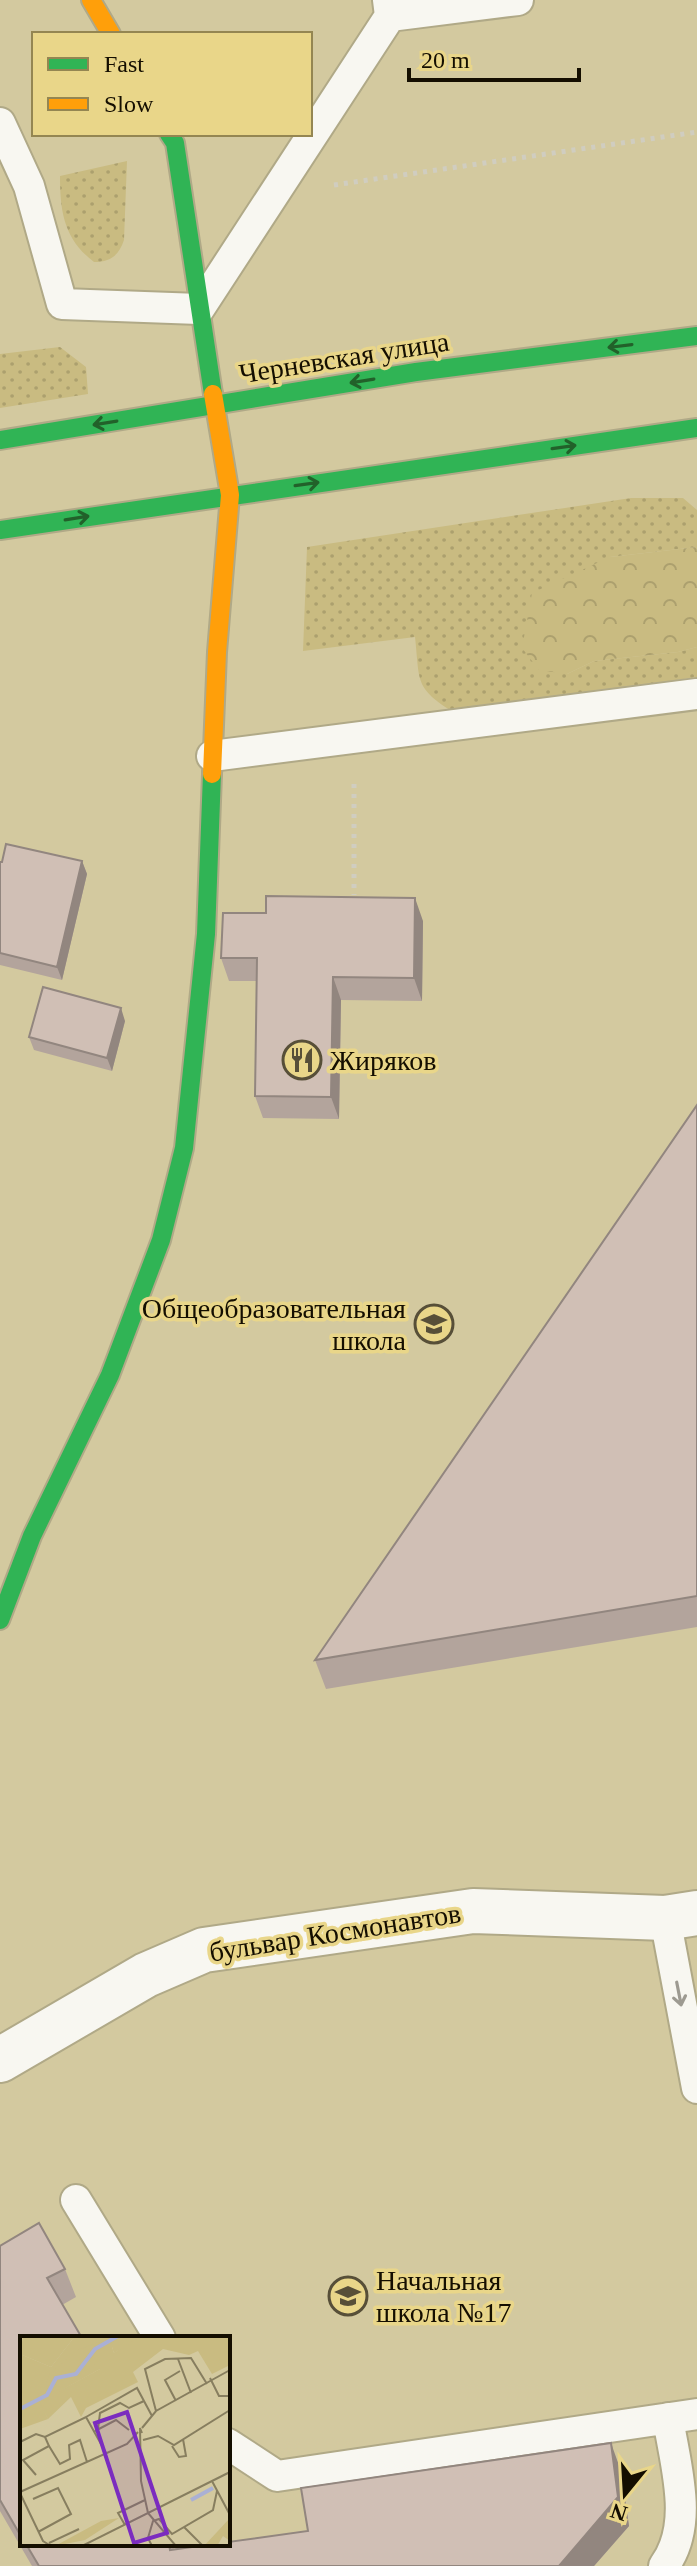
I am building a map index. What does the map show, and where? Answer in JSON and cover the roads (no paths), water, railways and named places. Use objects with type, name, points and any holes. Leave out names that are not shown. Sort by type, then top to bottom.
[{"type":"street","points":[[91,0],[110,32]]},
{"type":"street","points":[[0,1620],[32,1536],[110,1375],[161,1240],[184,1148],[206,934],[217,652],[230,495],[175,143],[170,136]]},
{"type":"street","name":"Черневская улица","points":[[0,440],[416,372],[697,336]]},
{"type":"street","points":[[0,530],[697,428]]},
{"type":"street","name":"бульвар Космонавтов","points":[[0,2060],[146,1975],[204,1950],[473,1911],[681,1915]]},
{"type":"lane","points":[[312,132],[389,8],[518,0]]},
{"type":"lane","points":[[0,123],[29,186],[62,304],[199,309],[310,136]]},
{"type":"lane","points":[[212,756],[697,694]]},
{"type":"lane","points":[[681,1915],[697,2088]]},
{"type":"lane","points":[[76,2200],[159,2336]]},
{"type":"lane","points":[[230,2445],[277,2476],[682,2416],[679,2536],[664,2566]]},
{"type":"place","name":"Жиряков","points":[[302,1060]]},
{"type":"place","name":"Общеобразовательная школа","points":[[434,1324]]},
{"type":"place","name":"Начальная школа №17","points":[[348,2296]]}]
